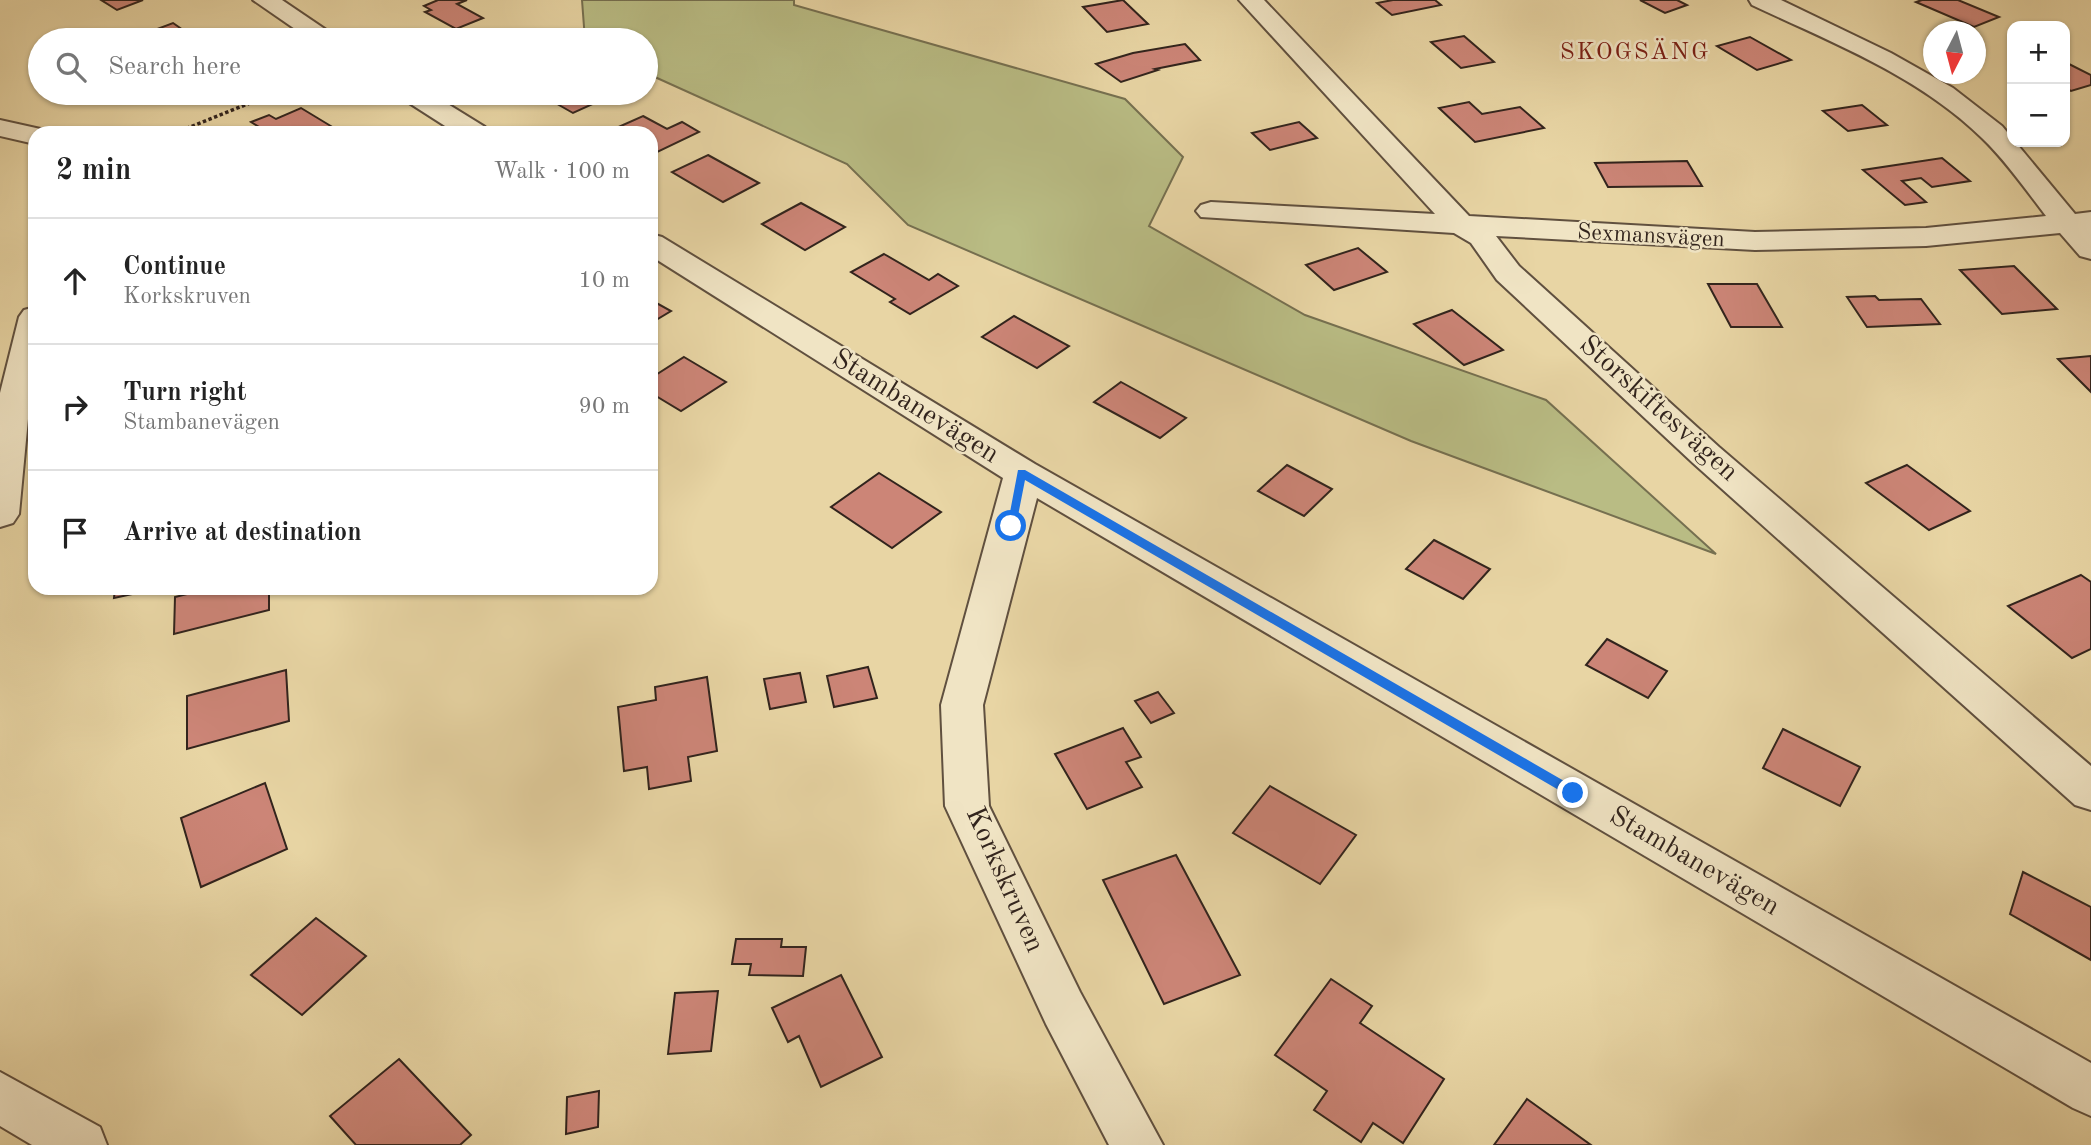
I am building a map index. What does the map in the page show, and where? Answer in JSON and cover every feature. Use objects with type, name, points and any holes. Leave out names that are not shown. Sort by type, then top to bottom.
[{"type":"street","name":"Storskiftesvägen","points":[[1251,0],[1461,225],[1482,237],[1508,273],[1706,455],[2091,792]]},
{"type":"street","points":[[1761,0],[1948,97],[1992,132],[2078,223],[2091,250]]},
{"type":"street","points":[[277,3],[311,28]]},
{"type":"street","points":[[431,105],[464,126]]},
{"type":"street","points":[[0,128],[28,134]]},
{"type":"street","name":"Sexmansvägen","points":[[1211,211],[1755,241],[1914,237],[2078,223]]},
{"type":"street","name":"Stambanevägen","points":[[658,247],[1021,473],[2091,1091]]},
{"type":"street","points":[[0,514],[11,419],[28,347]]},
{"type":"street","name":"Korkskruven","points":[[1021,473],[1018,500],[962,705],[967,807],[1063,1008],[1137,1145]]},
{"type":"street","points":[[0,1097],[81,1145]]},
{"type":"path","points":[[192,126],[245,105]]},
{"type":"green space","points":[[582,0],[794,0],[794,5],[1125,99],[1183,157],[1149,226],[1305,315],[1546,400],[1716,554],[1411,441],[908,225],[847,164],[658,78],[658,28],[584,28]]},
{"type":"building","points":[[101,0],[143,0],[117,10]]},
{"type":"building","points":[[438,0],[467,0],[457,4],[483,18],[454,28],[425,12],[431,10],[424,6]]},
{"type":"building","points":[[1123,0],[1148,24],[1107,32],[1083,7]]},
{"type":"building","points":[[1393,0],[1435,0],[1441,5],[1392,15],[1377,3]]},
{"type":"building","points":[[1640,0],[1677,0],[1687,5],[1665,13]]},
{"type":"building","points":[[1958,0],[1999,17],[1986,22],[1960,21],[1916,2]]},
{"type":"building","points":[[173,23],[180,28],[160,28]]},
{"type":"building","points":[[1464,36],[1494,62],[1461,68],[1431,42]]},
{"type":"building","points":[[1750,37],[1791,60],[1757,70],[1717,46]]},
{"type":"building","points":[[1185,44],[1200,60],[1155,69],[1158,70],[1121,82],[1096,64],[1133,53]]},
{"type":"building","points":[[2070,64],[2091,75],[2091,85],[2071,91]]},
{"type":"building","points":[[1469,102],[1482,114],[1520,107],[1544,128],[1475,142],[1439,108]]},
{"type":"building","points":[[559,105],[591,105],[573,113]]},
{"type":"building","points":[[1862,105],[1887,125],[1848,131],[1823,111]]},
{"type":"building","points":[[301,108],[331,126],[258,126],[251,122],[269,115],[276,119]]},
{"type":"building","points":[[643,116],[667,129],[682,122],[699,132],[658,152],[658,126],[621,126]]},
{"type":"building","points":[[1299,122],[1317,138],[1270,150],[1252,133]]},
{"type":"building","points":[[708,155],[759,183],[723,202],[672,172]]},
{"type":"building","points":[[1942,158],[1970,181],[1932,187],[1921,178],[1902,181],[1926,202],[1905,205],[1863,170]]},
{"type":"building","points":[[1687,161],[1702,186],[1608,187],[1595,163]]},
{"type":"building","points":[[801,203],[845,227],[805,250],[762,224]]},
{"type":"building","points":[[1358,248],[1387,272],[1334,290],[1306,265]]},
{"type":"building","points":[[884,254],[929,280],[938,274],[958,286],[910,314],[890,302],[895,299],[851,272]]},
{"type":"building","points":[[2014,266],[2057,309],[2002,314],[1960,270]]},
{"type":"building","points":[[1708,284],[1757,284],[1782,327],[1731,327]]},
{"type":"building","points":[[1875,296],[1879,300],[1921,299],[1940,324],[1867,327],[1847,297]]},
{"type":"building","points":[[658,304],[671,311],[658,319]]},
{"type":"building","points":[[1452,310],[1503,350],[1464,365],[1414,324]]},
{"type":"building","points":[[1014,316],[1069,346],[1037,368],[982,337]]},
{"type":"building","points":[[2091,356],[2091,392],[2058,359]]},
{"type":"building","points":[[684,357],[726,382],[681,411],[658,397],[658,374]]},
{"type":"building","points":[[1121,382],[1186,418],[1160,438],[1094,402]]},
{"type":"building","points":[[1287,465],[1332,489],[1304,516],[1258,491]]},
{"type":"building","points":[[1907,465],[1970,511],[1929,530],[1866,483]]},
{"type":"building","points":[[879,473],[941,512],[892,548],[831,507]]},
{"type":"building","points":[[1434,540],[1490,569],[1463,599],[1406,569]]},
{"type":"building","points":[[2081,575],[2091,582],[2091,649],[2072,658],[2008,606]]},
{"type":"building","points":[[269,595],[269,610],[174,634],[175,597]]},
{"type":"building","points":[[1607,639],[1667,671],[1648,698],[1586,665]]},
{"type":"building","points":[[868,667],[877,698],[834,707],[827,676]]},
{"type":"building","points":[[286,670],[289,721],[187,749],[187,696]]},
{"type":"building","points":[[800,673],[806,702],[770,709],[764,679]]},
{"type":"building","points":[[707,677],[717,751],[688,757],[691,781],[649,789],[647,767],[624,771],[618,707],[656,700],[655,687]]},
{"type":"building","points":[[1158,692],[1174,713],[1151,723],[1135,701]]},
{"type":"building","points":[[1123,728],[1141,757],[1126,762],[1142,787],[1087,809],[1055,754]]},
{"type":"building","points":[[1783,729],[1860,767],[1840,806],[1763,768]]},
{"type":"building","points":[[265,783],[287,849],[201,887],[181,818]]},
{"type":"building","points":[[1270,786],[1356,835],[1320,884],[1233,833]]},
{"type":"building","points":[[1176,855],[1240,975],[1164,1004],[1103,880]]},
{"type":"building","points":[[2023,872],[2091,907],[2091,960],[2010,914]]},
{"type":"building","points":[[316,918],[366,956],[302,1015],[251,975]]},
{"type":"building","points":[[736,939],[782,939],[781,947],[806,947],[803,976],[749,975],[751,964],[732,964]]},
{"type":"building","points":[[841,975],[882,1057],[821,1087],[799,1036],[788,1042],[772,1008]]},
{"type":"building","points":[[1331,979],[1372,1006],[1360,1023],[1444,1079],[1403,1143],[1373,1123],[1361,1142],[1314,1110],[1327,1091],[1275,1055]]},
{"type":"building","points":[[718,991],[711,1051],[668,1054],[675,993]]},
{"type":"building","points":[[399,1059],[471,1135],[460,1145],[356,1145],[330,1116]]},
{"type":"building","points":[[599,1091],[598,1127],[566,1134],[567,1097]]},
{"type":"building","points":[[1527,1099],[1591,1145],[1494,1145]]},
{"type":"district","name":"SKOGSÄNG","points":[[1635,53]]},
{"type":"route","points":[[1011,526],[1021,473],[1573,793]]}]
